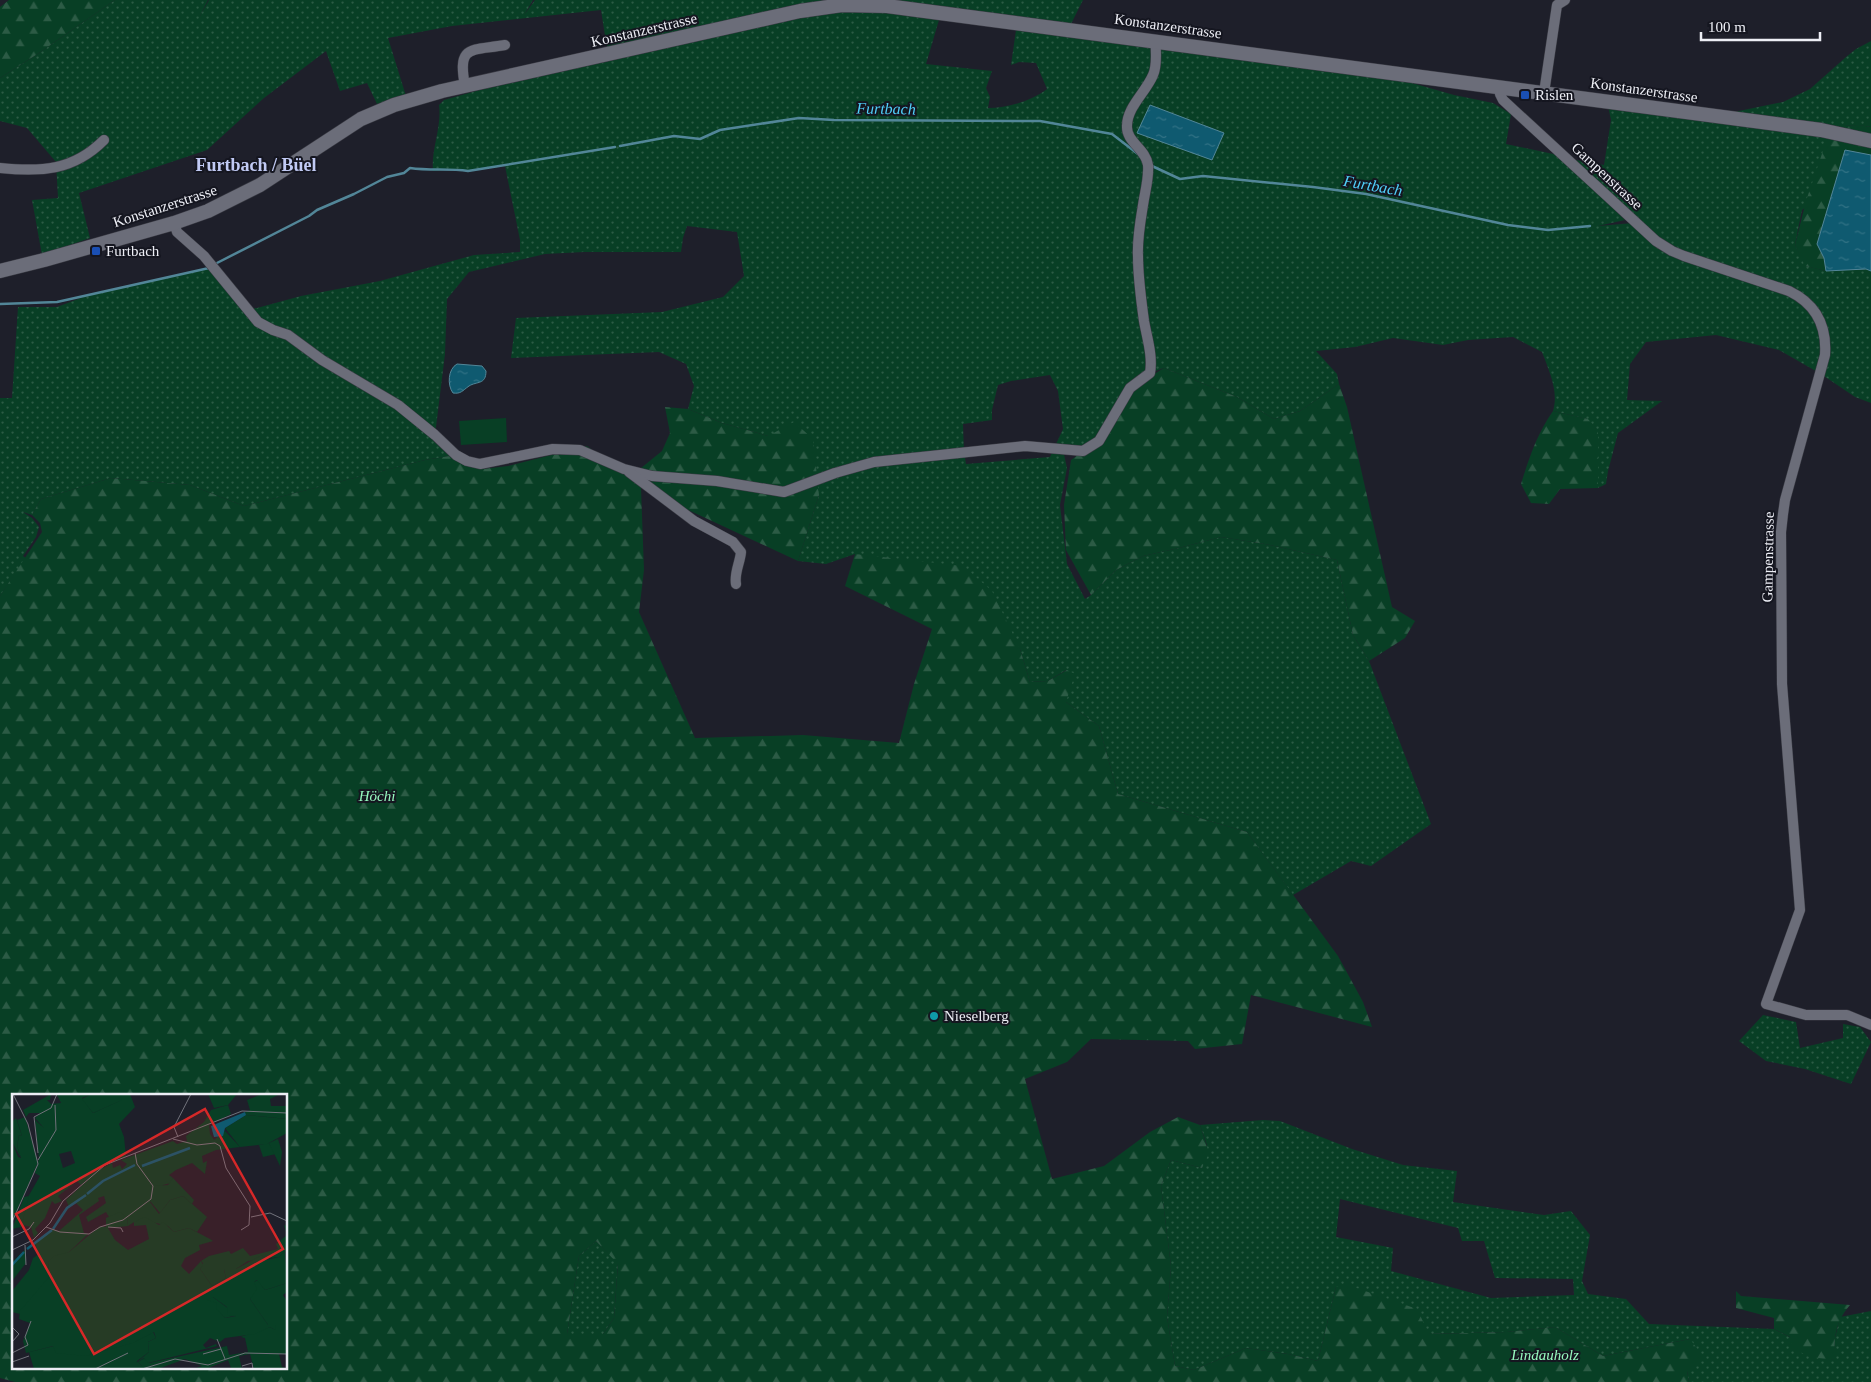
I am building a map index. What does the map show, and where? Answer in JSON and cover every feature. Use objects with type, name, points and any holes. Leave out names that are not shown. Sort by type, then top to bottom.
[{"type":"main road","name":"Konstanzerstrasse","points":[[0,271],[174,223],[208,211],[240,196],[347,127],[411,99],[800,11],[842,5],[887,6],[1156,41],[1821,130],[1871,141]]},
{"type":"street","points":[[1544,93],[1557,5],[1565,0]]},
{"type":"street","points":[[174,223],[177,232],[204,256],[258,322],[288,335],[322,360],[398,405],[456,455],[467,461],[480,464],[553,449],[580,450],[624,469],[652,476],[717,481],[784,492],[835,473],[874,462],[1025,446],[1083,451],[1099,441],[1130,388],[1150,373],[1152,361],[1140,293],[1138,258],[1138,241],[1148,168],[1146,158],[1129,137],[1126,128],[1133,108],[1153,75],[1156,62],[1156,41]]},
{"type":"street","points":[[465,86],[462,60],[466,55],[471,51],[505,45]]},
{"type":"street","name":"Gampenstrasse","points":[[1502,87],[1500,94],[1503,100],[1656,241],[1684,256],[1800,296],[1815,311],[1822,325],[1825,336],[1825,355],[1785,500],[1781,532],[1782,684],[1800,910],[1766,1004],[1806,1015],[1847,1015],[1871,1025]]},
{"type":"street","points":[[0,168],[38,170],[64,165],[87,155],[104,140]]},
{"type":"street","points":[[624,469],[694,521],[734,542],[741,552],[740,564],[734,576],[736,584]]},
{"type":"green space","points":[[9,0],[115,0],[0,78],[0,7]]},
{"type":"green space","points":[[115,0],[208,0],[200,16],[209,0],[533,0],[524,15],[535,0],[877,0],[608,55],[601,10],[452,26],[388,38],[406,96],[377,104],[367,83],[340,91],[326,51],[264,98],[207,150],[79,193],[90,238],[42,255],[32,200],[58,198],[56,162],[27,128],[0,121],[0,78]]},
{"type":"green space","points":[[893,0],[1083,0],[1070,26]]},
{"type":"green space","points":[[840,12],[884,12],[939,20],[926,64],[992,71],[986,88],[990,97],[988,108],[1019,103],[1047,89],[1036,63],[1019,62],[1011,65],[1016,30],[1405,81],[1454,95],[1493,103],[1511,114],[1506,144],[1558,155],[1625,220],[1598,226],[1633,223],[1565,158],[1604,165],[1611,120],[1607,101],[1734,112],[1783,102],[1810,89],[1856,49],[1871,41],[1871,127],[1846,126],[1821,130],[1831,136],[1809,205],[1802,210],[1795,245],[1806,266],[1826,271],[1866,269],[1871,271],[1871,403],[1855,397],[1821,374],[1779,350],[1716,335],[1646,342],[1630,364],[1627,400],[1662,401],[1618,433],[1606,484],[1598,488],[1596,429],[1587,419],[1553,411],[1555,404],[1554,389],[1542,352],[1513,337],[1468,340],[1443,345],[1393,338],[1355,347],[1316,351],[1337,374],[1339,384],[1300,411],[1274,419],[1237,397],[1164,368],[1150,373],[1099,441],[1083,451],[1063,450],[1067,468],[1060,505],[1067,564],[1085,599],[1116,570],[1143,556],[1221,537],[1265,544],[1337,560],[1353,635],[1369,661],[1431,824],[1371,866],[1351,861],[1293,895],[1247,832],[1118,794],[1099,726],[1066,702],[1066,670],[1048,681],[1030,682],[1020,649],[855,554],[826,564],[798,561],[819,495],[768,436],[722,423],[688,409],[694,386],[686,364],[659,352],[511,358],[516,318],[662,312],[723,297],[744,276],[737,232],[687,226],[681,252],[545,254],[469,272],[447,299],[445,354],[435,435],[456,455],[425,460],[244,506],[190,485],[111,478],[41,499],[32,515],[23,512],[32,518],[39,527],[36,537],[23,556],[26,558],[0,596],[0,398],[12,398],[18,307],[57,307],[86,296],[209,268],[246,309],[257,308],[301,296],[380,281],[474,255],[520,252],[520,240],[505,166],[468,171],[452,169],[433,171],[440,113],[439,105],[444,100],[476,91],[810,16]],"holes":[[[1050,375],[1058,391],[1063,429],[1050,457],[966,464],[963,424],[992,420],[992,410],[998,385]]]},
{"type":"green space","points":[[1859,125],[1871,127],[1871,155],[1845,150],[1817,244],[1824,258],[1826,271],[1805,266],[1795,245],[1806,201],[1826,142],[1840,126]]},
{"type":"green space","points":[[1164,368],[1237,397],[1274,419],[1300,411],[1339,384],[1347,407],[1392,607],[1415,621],[1405,638],[1369,661],[1353,635],[1337,560],[1265,544],[1221,537],[1143,556],[1116,570],[1091,595],[1066,550],[1064,505],[1071,460],[1106,435],[1131,388]]},
{"type":"green space","name":"Höchi","points":[[665,407],[688,409],[722,423],[768,436],[794,422],[813,439],[819,495],[798,561],[641,488],[644,570],[639,612],[695,738],[803,735],[899,743],[914,684],[932,629],[845,586],[855,554],[963,566],[992,591],[1020,649],[1030,682],[1048,681],[1067,670],[1075,674],[1066,702],[1099,726],[1118,794],[1247,832],[1338,956],[1363,1002],[1372,1027],[1251,995],[1242,1044],[1195,1049],[1188,1041],[1091,1039],[1067,1062],[1025,1079],[1052,1179],[1104,1166],[1150,1132],[1178,1117],[1200,1125],[1209,1153],[1202,1168],[1171,1160],[1161,1186],[1171,1266],[1167,1317],[1175,1366],[1194,1370],[1246,1348],[1288,1354],[1318,1361],[1336,1287],[1345,1284],[1417,1309],[1429,1334],[1507,1332],[1555,1327],[1603,1356],[1690,1339],[1704,1358],[1687,1371],[1689,1382],[15,1382],[0,1378],[0,596],[42,532],[40,523],[32,515],[41,499],[111,478],[190,485],[244,506],[425,460],[456,455],[483,469],[508,466],[587,446],[630,477],[662,451],[670,433]],"holes":[[[596,1241],[618,1264],[614,1318],[603,1334],[567,1334],[579,1256]]]},
{"type":"green space","points":[[1553,411],[1588,419],[1598,431],[1598,488],[1560,489],[1549,504],[1531,503],[1521,484],[1538,437]]},
{"type":"green space","points":[[506,418],[507,442],[461,445],[459,421]]},
{"type":"green space","points":[[1763,1015],[1796,1022],[1800,1048],[1843,1038],[1843,1024],[1860,1027],[1871,1042],[1851,1084],[1805,1069],[1766,1061],[1739,1041]]},
{"type":"green space","points":[[1263,1120],[1280,1121],[1352,1149],[1403,1165],[1457,1171],[1453,1202],[1544,1215],[1571,1211],[1590,1235],[1582,1281],[1588,1294],[1626,1299],[1649,1324],[1774,1329],[1833,1360],[1835,1338],[1840,1317],[1871,1311],[1871,1382],[1689,1382],[1687,1371],[1690,1339],[1603,1356],[1555,1327],[1507,1332],[1428,1334],[1336,1287],[1318,1361],[1288,1354],[1246,1348],[1194,1370],[1175,1366],[1167,1317],[1171,1266],[1161,1186],[1171,1160],[1202,1168],[1207,1145],[1200,1125]],"holes":[[[1340,1199],[1458,1228],[1462,1241],[1484,1241],[1495,1278],[1573,1279],[1574,1295],[1491,1298],[1391,1271],[1393,1248],[1336,1237]]]},
{"type":"green space","points":[[596,1241],[618,1263],[614,1318],[603,1334],[567,1334],[579,1256]]},
{"type":"green space","points":[[1736,1291],[1741,1296],[1850,1305],[1838,1324],[1835,1337],[1834,1360],[1810,1357],[1792,1348],[1790,1337],[1774,1329],[1774,1318],[1736,1308]]},
{"type":"water","points":[[1150,105],[1224,133],[1212,160],[1137,133]]},
{"type":"water","points":[[1845,150],[1871,155],[1871,271],[1866,269],[1826,271],[1824,258],[1817,244]]},
{"type":"water","points":[[457,364],[482,366],[486,371],[483,381],[472,384],[460,393],[453,393],[449,377],[454,366]]},
{"type":"waterway","name":"Furtbach","points":[[620,146],[674,136],[700,139],[720,130],[799,118],[834,120],[1040,121],[1112,134],[1138,154]]},
{"type":"waterway","name":"Furtbach","points":[[215,264],[309,216],[317,210],[387,177],[404,173],[410,168],[468,171],[615,147]]},
{"type":"waterway","name":"Furtbach","points":[[1152,166],[1180,179],[1203,176],[1366,194],[1508,225],[1548,230],[1590,226]]},
{"type":"waterway","name":"Furtbach","points":[[0,304],[57,302],[209,268]]},
{"type":"place","name":"Rislen","points":[[1525,95]]},
{"type":"place","name":"Furtbach","points":[[96,251]]},
{"type":"place","name":"Nieselberg","points":[[934,1016]]},
{"type":"district","name":"Furtbach / Büel","points":[[256,165]]},
{"type":"park label","name":"Lindauholz","points":[[1545,1355]]}]
